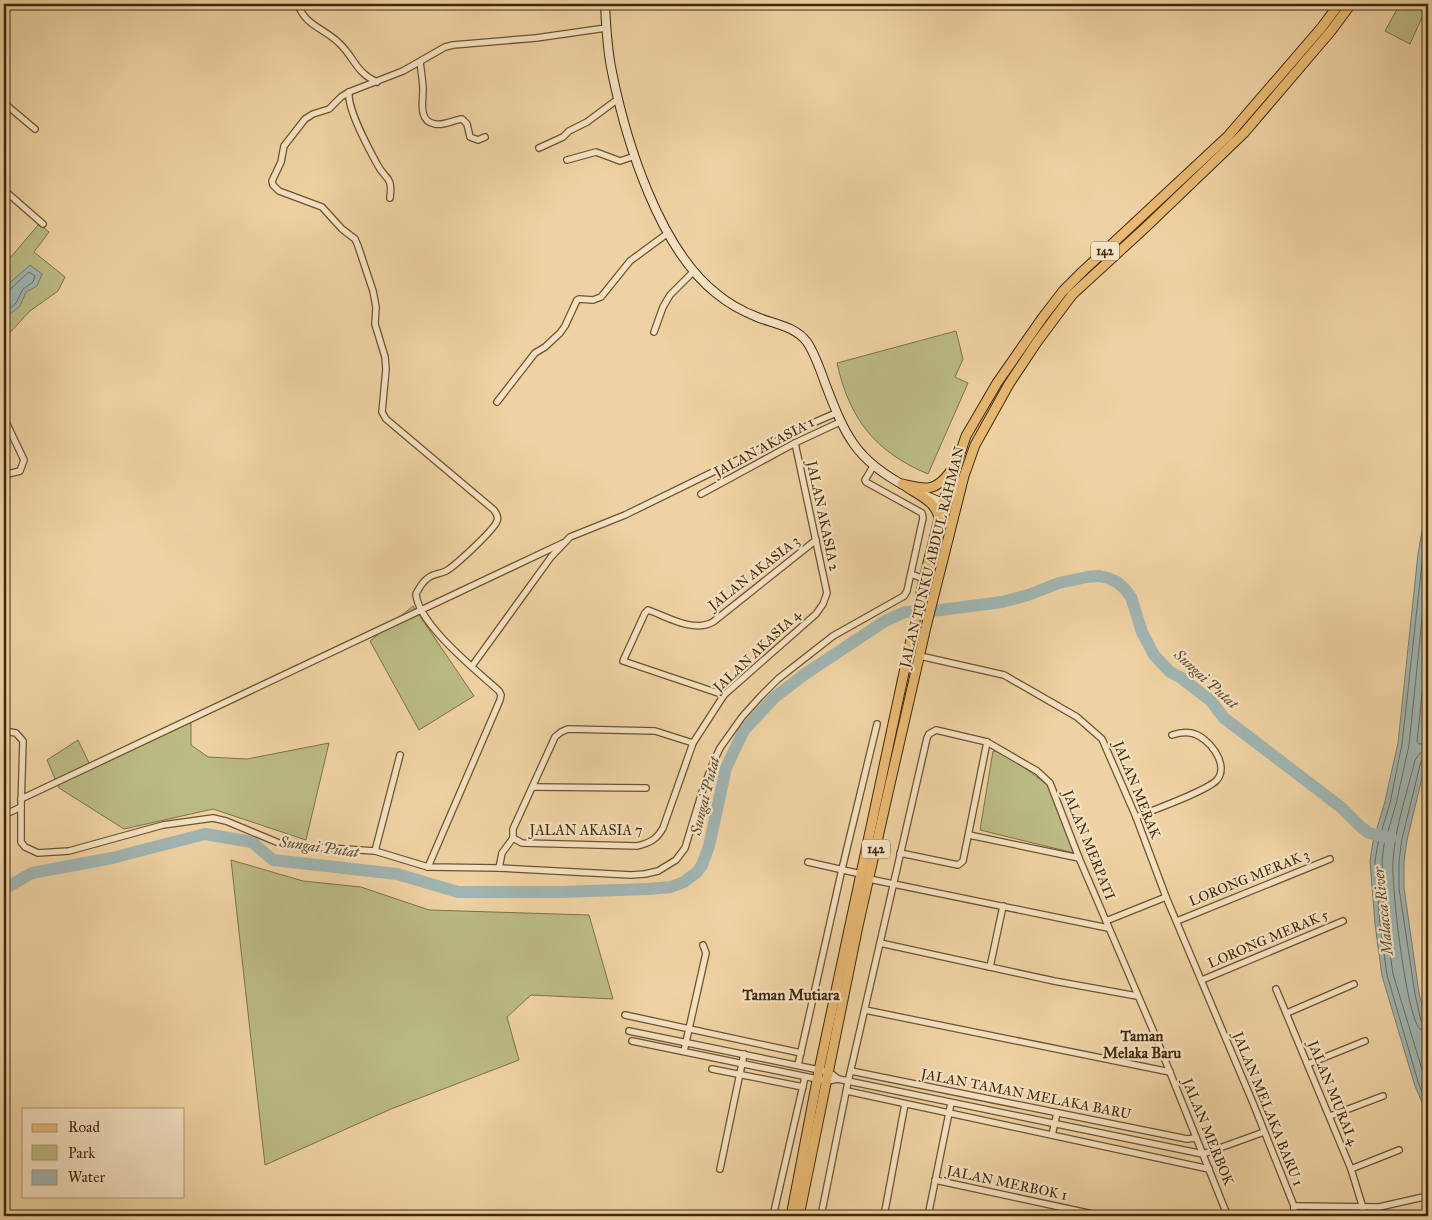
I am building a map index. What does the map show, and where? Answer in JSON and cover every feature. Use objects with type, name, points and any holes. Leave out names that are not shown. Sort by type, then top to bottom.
[{"type":"main road","points":[[605,4],[606,28],[618,99],[635,156],[649,193],[668,233],[694,271],[713,291],[740,310],[789,328],[803,337],[814,355],[836,413],[854,447],[874,465],[931,503],[937,511],[939,519]]},
{"type":"main road","name":"JALAN TUNKU ABDUL RAHMAN","points":[[800,1216],[924,579],[943,503],[959,452],[974,421],[997,383],[1054,301],[1082,272],[1228,136],[1322,27],[1339,4]]},
{"type":"main road","name":"JALAN TUNKU ABDUL RAHMAN","points":[[791,1216],[818,1074],[865,876],[964,476],[978,438],[1009,384],[1072,295],[1244,133],[1332,31],[1350,4]]},
{"type":"main road","points":[[943,503],[954,493],[964,461],[978,438]]},
{"type":"main road","points":[[902,484],[922,488],[937,486],[950,472],[959,452]]},
{"type":"main road","points":[[902,484],[943,503],[948,519],[937,581]]},
{"type":"street","points":[[298,4],[300,11],[306,19],[337,41],[347,51],[361,72],[366,77],[377,82]]},
{"type":"street","points":[[428,867],[501,695],[500,691],[440,635],[417,604],[416,594],[427,578],[451,568],[491,529],[498,516],[494,510],[386,419],[382,412],[386,369],[385,357],[375,324],[376,307],[373,291],[355,239],[342,230],[322,207],[279,191],[272,181],[281,162],[284,146],[301,123],[313,114],[329,109],[349,92],[403,71],[444,47],[453,44],[545,37],[606,28]]},
{"type":"street","points":[[420,62],[423,90],[422,108],[425,118],[432,124],[462,119],[467,124],[470,137],[478,140],[485,137]]},
{"type":"street","points":[[349,92],[350,106],[378,166],[390,180],[392,186],[390,198]]},
{"type":"street","points":[[539,148],[563,138],[618,99]]},
{"type":"street","points":[[4,103],[36,129]]},
{"type":"street","points":[[567,160],[596,152],[620,161],[635,156]]},
{"type":"street","points":[[4,190],[43,224]]},
{"type":"street","points":[[497,402],[535,353],[560,333],[577,300],[593,300],[601,297],[630,261],[668,233]]},
{"type":"street","points":[[654,332],[670,295],[694,271]]},
{"type":"street","points":[[21,799],[563,543],[578,534],[629,513],[836,413]]},
{"type":"street","points":[[4,418],[24,460],[20,470],[4,475]]},
{"type":"street","name":"JALAN AKASIA 1","points":[[701,494],[795,443],[840,422]]},
{"type":"street","name":"JALAN AKASIA 2","points":[[795,443],[827,593]]},
{"type":"street","points":[[4,731],[16,733],[23,741],[21,842],[25,847],[38,853],[68,851],[162,825],[213,818],[226,821],[280,843],[375,851],[428,867],[499,868],[632,875],[652,873],[670,865],[685,848],[713,763],[720,748],[742,717],[778,679],[833,636],[904,596],[907,591],[923,518],[922,513],[866,482],[865,480],[874,465]]},
{"type":"street","name":"JALAN AKASIA 3","points":[[724,695],[623,661],[643,615],[646,611],[650,611],[698,627],[706,626],[816,540]]},
{"type":"street","points":[[472,666],[563,543]]},
{"type":"street","points":[[911,574],[924,579]]},
{"type":"street","name":"JALAN AKASIA 4","points":[[658,837],[663,828],[693,743],[724,695],[816,614],[823,604],[827,593]]},
{"type":"street","name":"JALAN MERAK","points":[[920,656],[1004,675],[1082,720],[1095,732],[1105,745],[1136,817],[1166,898],[1214,1012]]},
{"type":"street","points":[[798,1065],[876,724]]},
{"type":"street","points":[[499,868],[502,853],[513,838],[513,829],[555,737],[561,732],[568,729],[655,731],[693,743]]},
{"type":"street","name":"JALAN MERPATI","points":[[900,853],[929,734],[936,730],[987,742],[1037,771],[1050,783],[1108,928],[1155,1035]]},
{"type":"street","points":[[1136,817],[1196,792],[1216,781],[1219,776],[1220,760],[1213,748],[1198,735],[1184,733],[1172,736]]},
{"type":"street","points":[[821,1216],[846,1091],[900,853],[958,864],[963,861],[987,742]]},
{"type":"street","points":[[375,851],[400,755]]},
{"type":"street","points":[[533,787],[646,788]]},
{"type":"street","points":[[4,815],[21,807]]},
{"type":"street","points":[[969,835],[1079,858]]},
{"type":"street","name":"JALAN AKASIA 7","points":[[513,838],[522,843],[637,846],[648,844],[658,837]]},
{"type":"street","name":"LORONG MERAK 3","points":[[1177,921],[1330,859]]},
{"type":"street","points":[[808,862],[842,869],[893,884],[1108,928]]},
{"type":"street","points":[[1106,921],[1166,898]]},
{"type":"street","points":[[990,967],[1003,906]]},
{"type":"street","name":"LORONG MERAK 5","points":[[1202,980],[1343,921]]},
{"type":"street","points":[[880,943],[1137,996]]},
{"type":"street","points":[[684,1051],[706,953],[703,945]]},
{"type":"street","points":[[1287,1013],[1354,984]]},
{"type":"street","name":"JALAN MURAI 4","points":[[1276,989],[1330,1116],[1351,1169],[1363,1208]]},
{"type":"street","points":[[865,1010],[1170,1072]]},
{"type":"street","name":"JALAN MELAKA BARU 1","points":[[1214,1012],[1294,1206],[1293,1216]]},
{"type":"street","points":[[625,1015],[801,1053]]},
{"type":"street","points":[[629,1031],[798,1065],[818,1074],[848,1082],[1203,1154],[1264,1132]]},
{"type":"street","name":"JALAN MERBOK","points":[[1155,1035],[1226,1214]]},
{"type":"street","points":[[632,1040],[805,1076],[818,1074],[828,1076]]},
{"type":"street","points":[[1308,1064],[1365,1041]]},
{"type":"street","points":[[720,1169],[744,1054]]},
{"type":"street","points":[[712,1069],[803,1087]]},
{"type":"street","name":"JALAN TAMAN MELAKA BARU","points":[[851,1071],[1187,1139],[1196,1138]]},
{"type":"street","points":[[773,1216],[805,1076]]},
{"type":"street","points":[[846,1091],[1209,1170]]},
{"type":"street","points":[[1330,1116],[1383,1096]]},
{"type":"street","points":[[996,1112],[998,1101]]},
{"type":"street","points":[[928,1216],[950,1103]]},
{"type":"street","points":[[884,1216],[905,1104]]},
{"type":"street","points":[[1052,1135],[1057,1113]]},
{"type":"street","points":[[1351,1169],[1399,1150]]},
{"type":"street","name":"JALAN MERBOK 1","points":[[935,1180],[1102,1216]]},
{"type":"street","points":[[1294,1206],[1379,1207],[1428,1196]]},
{"type":"street","points":[[1361,1216],[1363,1208]]},
{"type":"green space","points":[[1400,4],[1428,4],[1410,44],[1385,31]]},
{"type":"green space","points":[[39,224],[49,232],[34,252],[65,277],[58,291],[30,311],[4,339],[4,265]]},
{"type":"green space","points":[[956,331],[963,359],[955,377],[968,383],[928,474],[893,455],[867,431],[849,400],[837,363]]},
{"type":"green space","points":[[413,606],[474,696],[419,730],[370,641]]},
{"type":"green space","points":[[191,716],[191,745],[208,757],[247,759],[329,743],[306,840],[213,809],[124,829],[59,788],[47,760],[78,740],[91,767]]},
{"type":"green space","points":[[993,751],[1005,753],[1050,787],[1074,853],[980,830]]},
{"type":"green space","points":[[231,860],[303,881],[361,887],[429,910],[589,915],[613,999],[531,995],[507,1017],[519,1060],[391,1109],[265,1165]]},
{"type":"water","points":[[30,265],[42,274],[37,286],[26,292],[20,306],[4,319],[4,288]]},
{"type":"water","name":"Malacca River","points":[[1428,497],[1428,753],[1407,840],[1404,862],[1404,888],[1419,993],[1428,1029],[1428,1116],[1415,1086],[1382,976],[1375,924],[1370,861],[1398,743],[1418,554]]},
{"type":"waterway","name":"Sungai Putat","points":[[4,889],[32,873],[112,858],[205,834],[252,842],[273,860],[397,874],[458,892],[561,892],[671,887],[684,882],[697,872],[702,865],[709,846],[726,768],[744,730],[775,697],[805,674],[885,621],[905,612],[941,610],[1002,602],[1028,595],[1059,583],[1099,576],[1117,582],[1131,597],[1142,632],[1154,655],[1170,672],[1180,677],[1211,701],[1224,718],[1342,808],[1361,827],[1369,833],[1391,838]]},
{"type":"district","name":"Taman Mutiara","points":[[791,995]]},
{"type":"district","name":"Taman Melaka Baru","points":[[1142,1044]]}]
